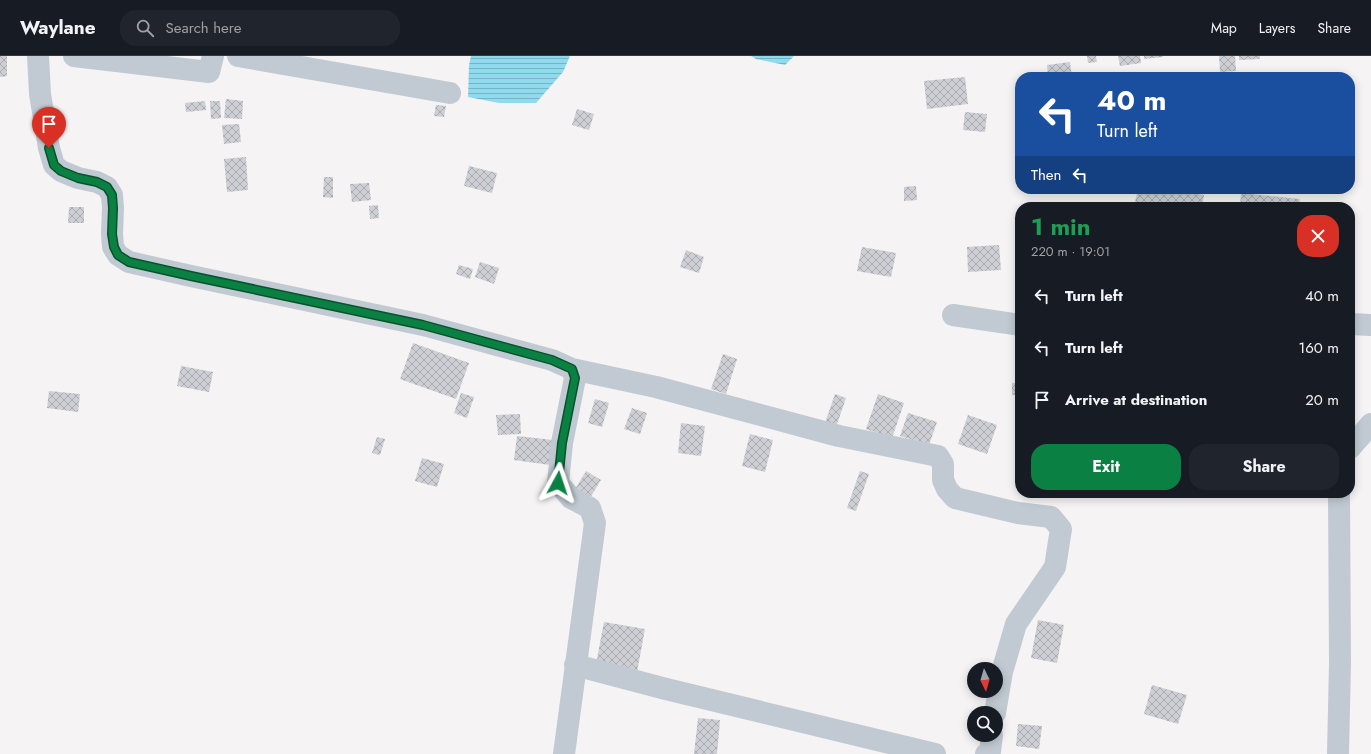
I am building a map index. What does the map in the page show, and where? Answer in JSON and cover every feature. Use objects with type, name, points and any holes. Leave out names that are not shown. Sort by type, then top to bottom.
[{"type":"street","points":[[38,56],[40,94],[49,148],[54,165],[61,171],[78,178],[97,182],[107,187],[112,195],[114,247],[118,255],[129,262],[423,325],[552,360],[572,369],[656,387],[839,436],[938,456],[943,464],[943,480],[947,490],[955,498],[1018,512],[1051,517],[1061,529],[1055,567],[1016,624],[1002,672],[997,706]]},
{"type":"street","points":[[74,56],[209,72],[212,56]]},
{"type":"street","points":[[238,56],[450,94]]},
{"type":"street","points":[[953,315],[1015,324]]},
{"type":"street","points":[[1355,324],[1371,325]]},
{"type":"street","points":[[564,754],[595,523],[590,508],[571,498],[558,483],[562,443],[575,378],[572,369]]},
{"type":"street","points":[[1355,442],[1371,424]]},
{"type":"street","points":[[1338,754],[1340,663],[1339,498]]},
{"type":"street","points":[[575,665],[666,689],[935,754]]},
{"type":"street","points":[[986,754],[990,752],[991,742]]},
{"type":"water","points":[[471,56],[570,56],[563,72],[536,103],[499,103],[468,97],[469,65]]},
{"type":"water","points":[[751,56],[794,56],[785,65],[756,59]]},
{"type":"building","points":[[0,56],[7,56],[7,76],[0,77]]},
{"type":"building","points":[[1087,56],[1096,56],[1097,62],[1088,63]]},
{"type":"building","points":[[1118,56],[1140,56],[1141,63],[1120,66]]},
{"type":"building","points":[[1144,56],[1163,56],[1163,57],[1144,59]]},
{"type":"building","points":[[1219,56],[1235,56],[1236,71],[1220,72]]},
{"type":"building","points":[[1239,56],[1260,56],[1260,59],[1239,60]]},
{"type":"building","points":[[1070,62],[1071,72],[1048,72],[1047,65]]},
{"type":"building","points":[[965,77],[968,104],[927,109],[924,81]]},
{"type":"building","points":[[226,99],[243,101],[242,119],[224,118]]},
{"type":"building","points":[[205,101],[206,110],[186,112],[185,103]]},
{"type":"building","points":[[210,101],[220,101],[221,118],[211,119]]},
{"type":"building","points":[[436,105],[446,106],[444,117],[434,116]]},
{"type":"building","points":[[577,109],[594,114],[589,130],[572,125]]},
{"type":"building","points":[[965,112],[987,114],[985,132],[963,130]]},
{"type":"building","points":[[239,124],[241,142],[224,144],[222,125]]},
{"type":"building","points":[[246,157],[248,190],[227,192],[224,159]]},
{"type":"building","points":[[469,166],[497,173],[492,193],[464,186]]},
{"type":"building","points":[[324,177],[333,177],[333,198],[323,197]]},
{"type":"building","points":[[369,183],[371,200],[352,202],[350,184]]},
{"type":"building","points":[[916,186],[917,200],[904,201],[904,187]]},
{"type":"building","points":[[1137,194],[1204,195],[1203,202],[1135,202]]},
{"type":"building","points":[[1241,194],[1300,199],[1300,202],[1240,202]]},
{"type":"building","points":[[378,205],[379,218],[370,219],[369,206]]},
{"type":"building","points":[[69,207],[84,207],[84,223],[68,223]]},
{"type":"building","points":[[999,245],[1001,270],[968,272],[967,247]]},
{"type":"building","points":[[862,247],[896,253],[891,277],[857,271]]},
{"type":"building","points":[[686,250],[704,257],[699,273],[680,267]]},
{"type":"building","points":[[480,262],[499,268],[494,284],[475,277]]},
{"type":"building","points":[[459,265],[473,269],[470,279],[456,274]]},
{"type":"building","points":[[413,343],[469,363],[456,399],[400,379]]},
{"type":"building","points":[[723,354],[737,359],[726,394],[711,389]]},
{"type":"building","points":[[181,366],[213,372],[209,392],[177,386]]},
{"type":"building","points":[[1012,383],[1015,383],[1015,395],[1012,395]]},
{"type":"building","points":[[49,391],[80,394],[78,412],[47,408]]},
{"type":"building","points":[[461,393],[474,397],[467,418],[454,413]]},
{"type":"building","points":[[835,394],[846,398],[836,427],[825,423]]},
{"type":"building","points":[[878,394],[904,403],[892,438],[866,429]]},
{"type":"building","points":[[595,399],[609,403],[602,427],[588,423]]},
{"type":"building","points":[[632,408],[647,413],[640,434],[624,429]]},
{"type":"building","points":[[908,413],[937,422],[929,445],[900,436]]},
{"type":"building","points":[[520,414],[521,434],[498,435],[496,415]]},
{"type":"building","points":[[968,415],[997,425],[987,454],[958,444]]},
{"type":"building","points":[[681,423],[705,426],[701,456],[678,453]]},
{"type":"building","points":[[750,434],[773,440],[765,472],[742,466]]},
{"type":"building","points":[[517,436],[553,440],[550,465],[514,460]]},
{"type":"building","points":[[377,437],[385,439],[380,455],[372,453]]},
{"type":"building","points":[[422,458],[444,464],[437,487],[415,481]]},
{"type":"building","points":[[586,471],[601,480],[590,498],[575,489]]},
{"type":"building","points":[[860,471],[869,474],[856,511],[847,508]]},
{"type":"building","points":[[1038,620],[1064,625],[1057,663],[1031,658]]},
{"type":"building","points":[[604,622],[645,629],[637,672],[596,664]]},
{"type":"building","points":[[1152,685],[1187,695],[1178,724],[1144,714]]},
{"type":"building","points":[[698,718],[720,720],[717,754],[694,754]]},
{"type":"building","points":[[1018,724],[1042,726],[1039,749],[1016,746]]},
{"type":"route","points":[[49,148],[54,165],[61,171],[78,178],[97,182],[107,187],[112,195],[112,234],[114,247],[118,255],[129,262],[423,325],[552,360],[572,369],[575,378],[562,443],[558,483]]}]
